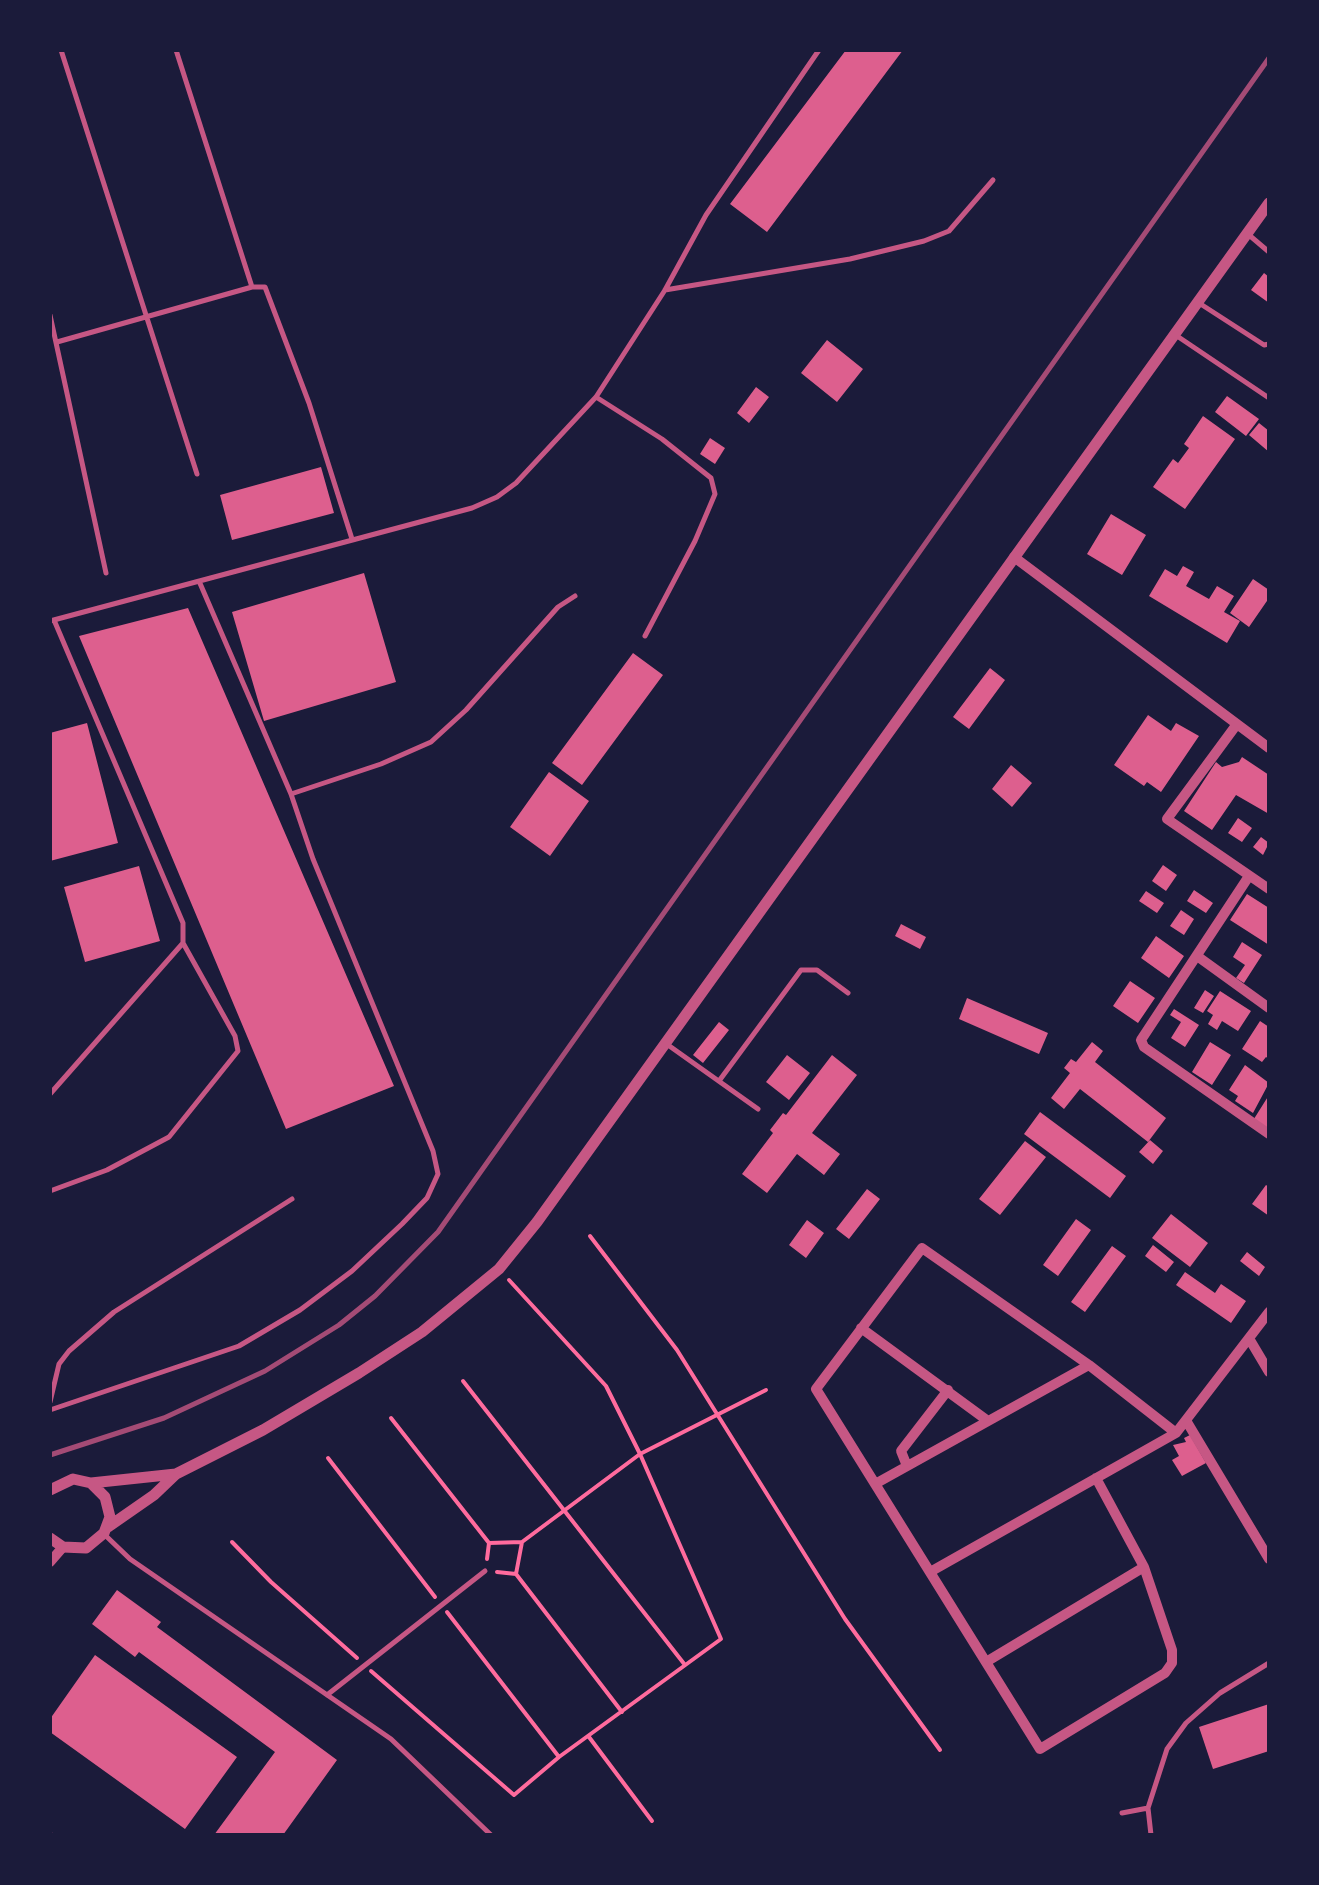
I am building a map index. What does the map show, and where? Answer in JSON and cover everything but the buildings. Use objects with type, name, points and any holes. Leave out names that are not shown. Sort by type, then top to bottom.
[{"type":"street","points":[[50,1538],[63,1547],[86,1548],[176,1474],[264,1430],[359,1373],[422,1332],[499,1269],[537,1222],[1269,203]]},
{"type":"street","points":[[1014,558],[1269,748]]},
{"type":"street","points":[[1237,724],[1167,819],[1269,889]]},
{"type":"street","points":[[1250,876],[1144,1033],[1142,1044],[1269,1134]]},
{"type":"street","points":[[1197,956],[1269,1008]]},
{"type":"street","points":[[1096,1478],[1144,1567],[1172,1650],[1172,1664],[1165,1673],[1040,1748],[816,1389],[922,1248],[1088,1365],[1176,1433]]},
{"type":"street","points":[[930,1572],[1176,1433],[1269,1312]]},
{"type":"street","points":[[861,1328],[988,1421]]},
{"type":"street","points":[[1250,1340],[1269,1372]]},
{"type":"street","points":[[875,1484],[1088,1365]]},
{"type":"street","points":[[906,1466],[902,1451],[948,1390]]},
{"type":"street","points":[[1187,1422],[1269,1559]]},
{"type":"street","points":[[52,1473],[91,1483],[176,1474]]},
{"type":"street","points":[[50,1490],[73,1479]]},
{"type":"street","points":[[91,1483],[106,1497],[110,1517],[106,1530]]},
{"type":"street","points":[[50,1562],[63,1547]]},
{"type":"street","points":[[986,1662],[1144,1567]]},
{"type":"lane","points":[[61,50],[197,474]]},
{"type":"lane","points":[[176,50],[252,288]]},
{"type":"lane","points":[[50,1190],[107,1170],[169,1137],[238,1051],[234,1036],[183,942],[183,923],[52,621],[497,498],[596,398],[706,215],[819,50]]},
{"type":"lane","points":[[664,290],[850,259],[924,241],[949,230],[993,180]]},
{"type":"lane","points":[[1247,233],[1269,252]]},
{"type":"lane","points":[[56,342],[262,286],[268,290],[352,539]]},
{"type":"lane","points":[[1198,302],[1264,345],[1269,344]]},
{"type":"lane","points":[[50,316],[106,574]]},
{"type":"lane","points":[[1174,334],[1269,398]]},
{"type":"lane","points":[[596,398],[662,438],[711,478],[715,494],[645,636]]},
{"type":"lane","points":[[50,1410],[238,1346],[300,1310],[352,1271],[427,1198],[436,1182],[438,1166],[433,1150],[313,858],[291,794],[199,581]]},
{"type":"lane","points":[[291,794],[381,764],[431,742],[466,710],[558,607],[575,596]]},
{"type":"lane","points":[[50,1094],[183,942]]},
{"type":"lane","points":[[719,1081],[800,970],[817,970],[848,994]]},
{"type":"lane","points":[[666,1043],[758,1110]]},
{"type":"lane","points":[[50,1402],[59,1364],[69,1350],[114,1312],[292,1199]]},
{"type":"lane","points":[[106,1530],[130,1559],[390,1739],[490,1835]]},
{"type":"lane","points":[[327,1695],[485,1571]]},
{"type":"lane","points":[[1151,1835],[1148,1808],[1167,1749],[1186,1723],[1220,1694],[1269,1664]]},
{"type":"lane","points":[[1122,1813],[1148,1808]]},
{"type":"path","points":[[590,1236],[677,1350],[845,1619],[940,1750]]},
{"type":"path","points":[[232,1542],[271,1582],[514,1795],[721,1640],[606,1386],[499,1269]]},
{"type":"path","points":[[463,1382],[685,1665]]},
{"type":"path","points":[[489,1543],[522,1542],[640,1454],[766,1390]]},
{"type":"path","points":[[391,1418],[489,1543],[485,1571],[516,1574],[622,1712]]},
{"type":"path","points":[[516,1574],[522,1542]]},
{"type":"path","points":[[588,1736],[652,1821]]},
{"type":"railway","points":[[50,1455],[164,1418],[265,1371],[339,1325],[375,1296],[438,1232],[1269,58]]}]
